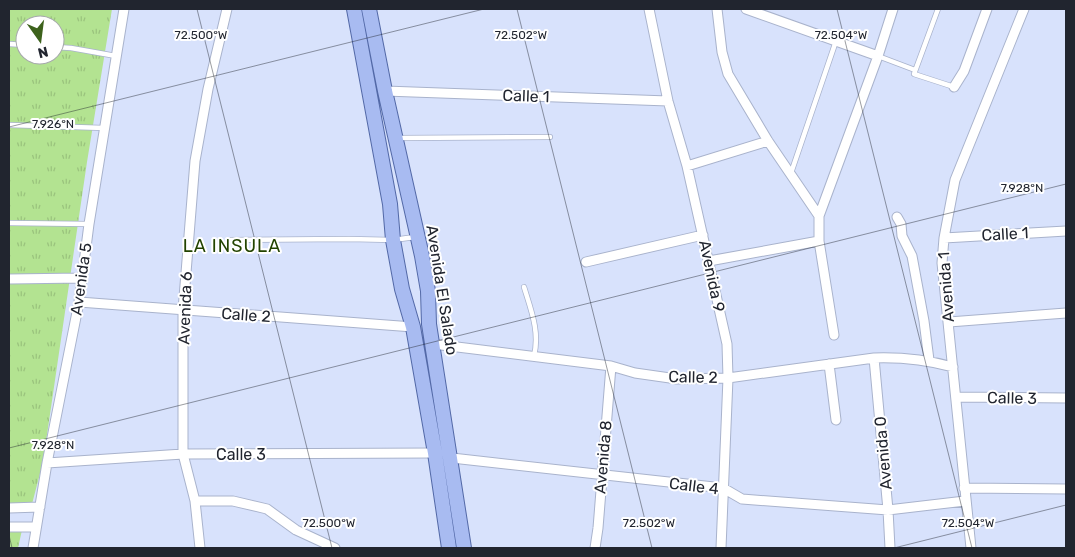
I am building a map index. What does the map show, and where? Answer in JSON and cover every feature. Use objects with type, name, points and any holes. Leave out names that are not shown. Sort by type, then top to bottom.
[{"type":"main road","name":"Avenida El Salado","points":[[354,9],[390,204],[393,240],[402,289],[414,327],[436,453],[449,548]]},
{"type":"main road","name":"Avenida El Salado","points":[[369,9],[384,91],[428,290],[433,344],[452,458],[464,548]]},
{"type":"street","name":"Avenida 5","points":[[33,548],[47,463],[79,302],[89,224],[124,9]]},
{"type":"street","name":"Avenida 6","points":[[200,548],[195,501],[183,454],[183,310],[195,161],[208,89],[226,9]]},
{"type":"street","name":"Avenida 9","points":[[649,9],[668,101],[687,166],[726,344],[728,378],[721,548]]},
{"type":"street","points":[[717,9],[722,52],[728,74],[768,141],[819,216]]},
{"type":"street","points":[[746,9],[878,56]]},
{"type":"street","points":[[834,335],[819,241],[819,216],[878,56],[893,9]]},
{"type":"street","points":[[954,87],[964,71],[987,9]]},
{"type":"street","points":[[1013,33],[1017,9]]},
{"type":"street","name":"Avenida 1","points":[[971,548],[942,263],[944,238],[955,180],[1024,9]]},
{"type":"street","name":"Calle 1","points":[[384,91],[668,101]]},
{"type":"street","points":[[687,166],[768,141]]},
{"type":"street","points":[[897,217],[901,224],[902,236],[912,256],[924,320],[928,360]]},
{"type":"street","name":"Calle 1","points":[[944,238],[1066,231]]},
{"type":"street","points":[[586,262],[703,235]]},
{"type":"street","points":[[709,261],[819,241]]},
{"type":"street","points":[[9,279],[82,278]]},
{"type":"street","name":"Calle 2","points":[[79,302],[414,327]]},
{"type":"street","points":[[949,322],[1066,313]]},
{"type":"street","name":"Calle 2","points":[[433,344],[611,366],[636,373],[677,379],[728,378],[874,358],[895,357],[928,360],[953,367]]},
{"type":"street","name":"Avenida 0","points":[[874,358],[890,548]]},
{"type":"street","points":[[829,364],[836,420]]},
{"type":"street","name":"Avenida 8","points":[[595,548],[611,366]]},
{"type":"street","name":"Calle 3","points":[[957,397],[1066,398]]},
{"type":"street","name":"Calle 3","points":[[47,463],[183,454],[436,453]]},
{"type":"street","name":"Calle 4","points":[[452,458],[724,488],[742,499],[888,510],[965,501]]},
{"type":"street","points":[[964,488],[1066,489]]},
{"type":"street","points":[[195,501],[233,501],[267,509],[296,530],[335,548]]},
{"type":"street","points":[[9,508],[40,507]]},
{"type":"street","points":[[9,527],[36,527]]},
{"type":"lane","points":[[938,9],[914,74],[954,87]]},
{"type":"lane","points":[[791,174],[836,41]]},
{"type":"lane","points":[[10,44],[15,44]]},
{"type":"lane","points":[[65,48],[117,56]]},
{"type":"lane","points":[[878,56],[915,70]]},
{"type":"lane","points":[[9,124],[105,128]]},
{"type":"lane","points":[[395,138],[550,136]]},
{"type":"lane","points":[[9,223],[89,224]]},
{"type":"lane","points":[[229,240],[349,238],[393,240],[417,237]]},
{"type":"lane","points":[[524,287],[536,326],[534,357]]},
{"type":"green space","points":[[9,9],[112,9],[87,162],[43,462],[32,504],[9,504]]},
{"type":"green space","points":[[9,530],[22,530],[18,548],[9,548]]},
{"type":"district","name":"LA INSULA","points":[[232,246]]}]
